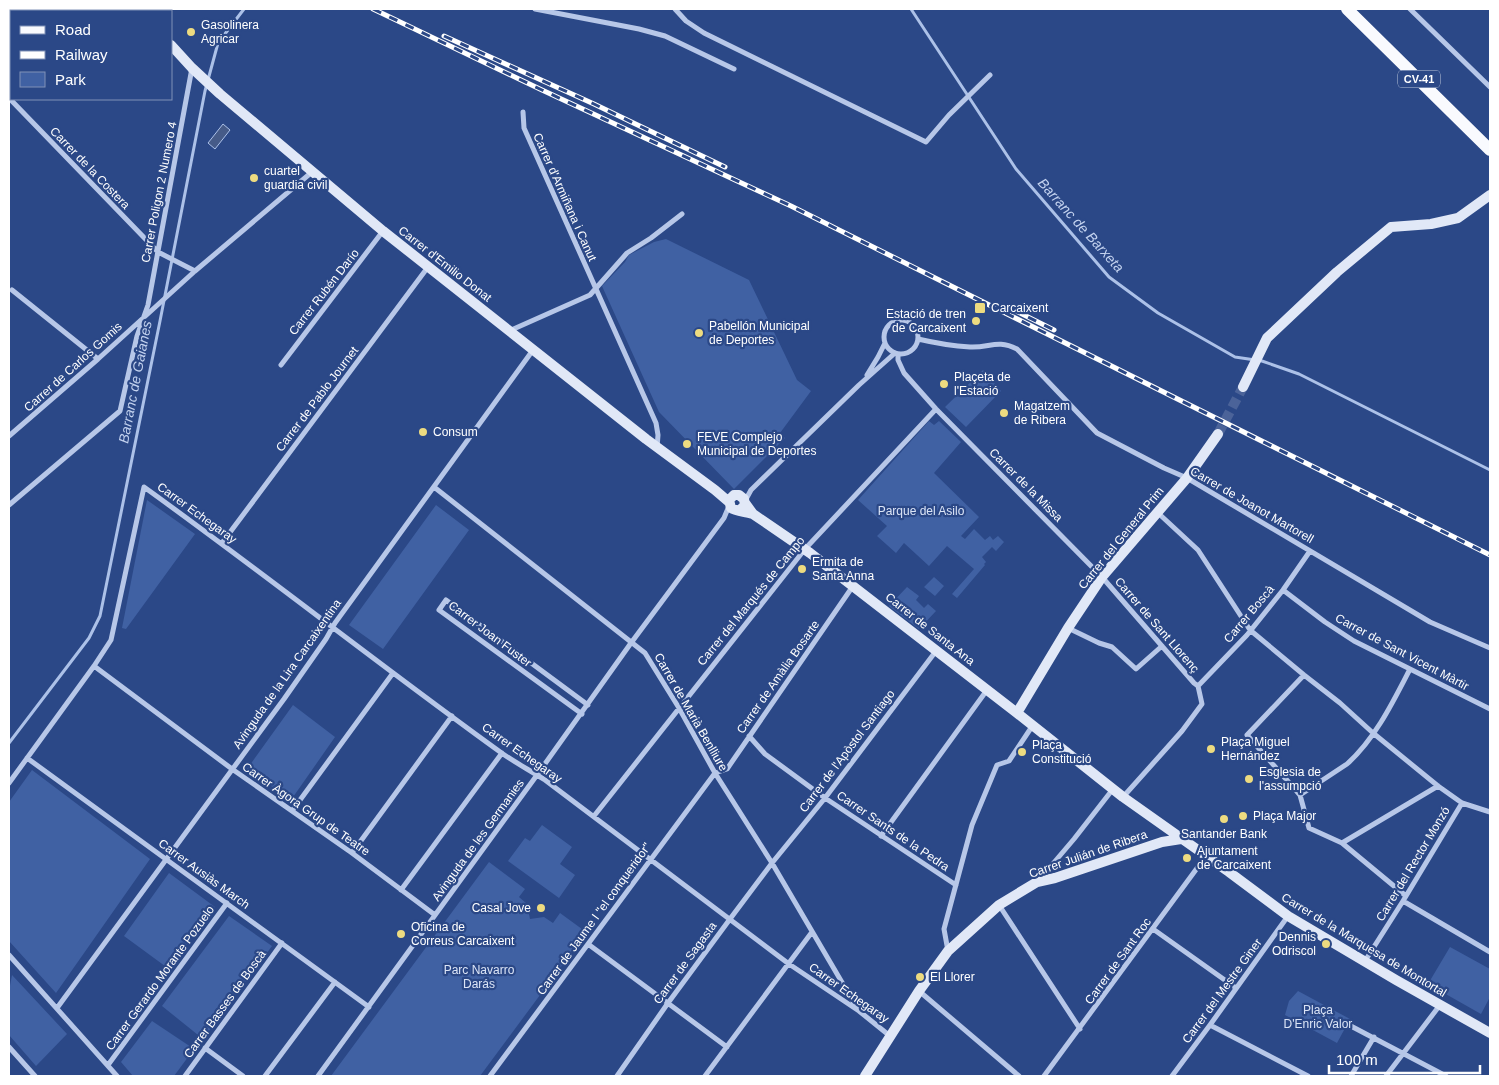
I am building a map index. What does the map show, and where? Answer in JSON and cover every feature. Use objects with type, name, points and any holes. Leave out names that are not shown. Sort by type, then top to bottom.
[{"type":"main road","name":"CV-41","points":[[1347,9],[1490,150]]},
{"type":"street","points":[[535,9],[639,29],[665,36],[734,69]]},
{"type":"street","points":[[675,9],[686,21],[704,33],[926,142],[949,115],[990,75]]},
{"type":"street","points":[[1410,9],[1490,87]]},
{"type":"street","name":"Carrer d'Emilio Donat","points":[[172,46],[220,94],[383,232],[657,448],[715,490],[737,503]]},
{"type":"street","name":"Carrer Poligon 2 Numero 4","points":[[9,505],[120,411],[142,319],[148,305],[192,68]]},
{"type":"street","name":"Carrer de la Costera","points":[[11,100],[158,252],[195,271]]},
{"type":"street","name":"Carrer d'Armiñana i Canut","points":[[523,112],[524,128],[656,423],[658,435],[657,448]]},
{"type":"street","name":"Carrer de Carlos Gomis","points":[[9,436],[195,271],[312,171]]},
{"type":"street","points":[[1243,386],[1267,338],[1337,272],[1391,228],[1430,224],[1458,218],[1490,196]]},
{"type":"street","name":"Carrer d'Armiñana i Canut","points":[[509,331],[590,295],[627,252],[651,238],[682,214]]},
{"type":"street","name":"Carrer Rubén Darío","points":[[281,365],[383,232]]},
{"type":"street","name":"Carrer de Pablo Journet","points":[[222,543],[428,266]]},
{"type":"street","points":[[12,290],[98,359]]},
{"type":"street","points":[[897,320],[908,321],[912,324],[918,334],[918,339],[913,349],[904,354],[896,354],[890,351],[884,343],[883,337],[887,326],[897,320]]},
{"type":"street","name":"Carrer de Joanot Martorell","points":[[918,339],[972,347],[1001,344],[1017,349],[1097,433],[1187,478],[1430,622],[1490,648]]},
{"type":"street","points":[[859,385],[871,369],[884,343]]},
{"type":"street","name":"Avinguda de la Lira Carcaixentina","points":[[56,1008],[284,699],[333,627],[533,350]]},
{"type":"street","points":[[859,385],[896,354]]},
{"type":"street","name":"Carrer de la Missa","points":[[896,354],[904,373],[936,409],[1102,577]]},
{"type":"street","name":"Avinguda de les Germanies","points":[[318,1076],[582,714],[631,643],[724,518],[737,503],[859,385]]},
{"type":"street","name":"Carrer del Marqués de Campo","points":[[594,816],[805,549],[936,409]]},
{"type":"street","name":"Carrer del General Prim","points":[[1017,712],[1068,628],[1102,577],[1187,478],[1218,434]]},
{"type":"street","name":"Carrer Echegaray","points":[[94,666],[111,640],[144,487],[222,543],[393,673],[502,753],[537,775],[594,816],[789,964],[859,1011],[890,1036]]},
{"type":"street","name":"Carrer de Marià Benlliure","points":[[434,487],[645,653],[859,1011]]},
{"type":"street","name":"Carrer de Santa Ana","points":[[737,503],[805,549],[1017,712],[1123,797],[1184,840]]},
{"type":"street","points":[[1157,512],[1198,550],[1250,630],[1438,786],[1462,803],[1490,812]]},
{"type":"street","name":"Carrer Boscà","points":[[1198,686],[1250,630],[1283,590],[1310,551]]},
{"type":"street","name":"Carrer de Sant Llorenç","points":[[1102,577],[1198,686]]},
{"type":"street","name":"Carrer de Amàlia Bosarte","points":[[715,773],[726,769],[853,586]]},
{"type":"street","name":"Carrer de Sant Vicent Màrtir","points":[[1283,590],[1354,641],[1490,709]]},
{"type":"street","name":"Carrer Joan Fuster","points":[[582,714],[439,610],[446,600],[588,705]]},
{"type":"street","points":[[1068,628],[1112,647],[1136,669],[1162,646]]},
{"type":"street","name":"Carrer de l'Apòstol Santiago","points":[[772,863],[825,798],[936,651]]},
{"type":"street","points":[[9,783],[94,666]]},
{"type":"street","name":"Carrer Àgora Grup de Teatre","points":[[94,666],[232,769],[352,853],[435,915]]},
{"type":"street","points":[[1300,795],[1354,758],[1385,717],[1410,669]]},
{"type":"street","points":[[292,811],[393,673]]},
{"type":"street","points":[[1304,676],[1247,735],[1300,795],[1309,828],[1342,843],[1405,899],[1490,952]]},
{"type":"street","points":[[1123,797],[1182,731],[1202,704],[1198,686]]},
{"type":"street","points":[[881,836],[987,689]]},
{"type":"street","points":[[352,853],[452,716]]},
{"type":"street","points":[[948,951],[944,929],[972,825],[997,765],[1009,761],[1033,725]]},
{"type":"street","name":"Carrer Sants de la Pedra","points":[[749,736],[764,754],[825,798],[956,885]]},
{"type":"street","points":[[402,890],[502,753]]},
{"type":"street","name":"Carrer Ausiàs March","points":[[27,758],[369,1007]]},
{"type":"street","name":"Carrer de Jaume I \"el conqueridor\"","points":[[490,1076],[715,773]]},
{"type":"street","points":[[1342,843],[1438,786]]},
{"type":"street","points":[[1037,882],[1114,789]]},
{"type":"street","name":"Carrer del Rector Monzó","points":[[1365,961],[1405,899],[1462,803]]},
{"type":"street","points":[[1157,822],[1163,829],[1162,842]]},
{"type":"street","points":[[1184,840],[1207,856]]},
{"type":"street","name":"Carrer Julián de Ribera","points":[[865,1076],[919,991],[948,951],[999,904],[1037,882],[1055,878],[1162,842],[1184,840]]},
{"type":"street","name":"Carrer de la Marquesa de Montortal","points":[[1207,856],[1288,916],[1440,1005],[1490,1031]]},
{"type":"street","name":"Carrer de Sant Roc","points":[[1044,1076],[1207,856]]},
{"type":"street","name":"Carrer de Sagasta","points":[[617,1076],[668,1003],[772,863]]},
{"type":"street","name":"Carrer Gerardo Morante Pozuelo","points":[[108,1065],[228,903]]},
{"type":"street","points":[[999,904],[1080,1029]]},
{"type":"street","name":"Carrer del Mestre Giner","points":[[1172,1076],[1288,916]]},
{"type":"street","points":[[1153,929],[1236,988]]},
{"type":"street","points":[[705,1076],[812,932]]},
{"type":"street","name":"Carrer Basses de Boscà","points":[[185,1076],[282,944]]},
{"type":"street","points":[[588,944],[727,1047]]},
{"type":"street","points":[[9,955],[117,1076]]},
{"type":"street","points":[[265,1076],[335,982]]},
{"type":"street","points":[[919,991],[1019,1076]]},
{"type":"street","points":[[1386,1076],[1440,1005]]},
{"type":"street","points":[[1347,1024],[1446,1076]]},
{"type":"street","points":[[1210,1025],[1308,1076]]},
{"type":"street","points":[[1351,1076],[1374,1037]]},
{"type":"street","points":[[9,1048],[35,1076]]},
{"type":"street","points":[[205,1048],[243,1076]]},
{"type":"green space","name":"Pabellón Municipal de Deportes","points":[[666,239],[749,280],[797,380],[811,391],[780,433],[785,438],[734,489],[659,412],[602,286],[625,262],[629,255],[654,242]]},
{"type":"green space","points":[[983,370],[1001,391],[966,427],[945,407]]},
{"type":"green space","name":"Parque del Asilo","points":[[929,421],[934,425],[939,421],[961,442],[934,473],[979,517],[961,536],[965,539],[974,529],[985,540],[990,536],[993,540],[998,536],[1004,542],[996,551],[992,547],[982,557],[986,562],[985,565],[957,598],[952,594],[974,569],[947,546],[929,566],[904,543],[896,553],[877,536],[887,526],[858,500]]},
{"type":"green space","points":[[147,500],[195,534],[126,629],[122,628]]},
{"type":"green space","points":[[436,505],[469,530],[383,649],[349,625]]},
{"type":"green space","points":[[934,577],[944,586],[935,596],[924,587]]},
{"type":"green space","points":[[907,587],[919,596],[916,600],[924,608],[928,604],[936,611],[919,629],[889,606]]},
{"type":"green space","points":[[293,705],[335,737],[291,800],[247,769]]},
{"type":"green space","points":[[32,770],[150,859],[56,993],[9,941],[9,802]]},
{"type":"green space","points":[[542,825],[572,847],[560,864],[575,875],[559,898],[508,861],[525,838],[530,841]]},
{"type":"green space","name":"Parc Navarro Darás","points":[[489,862],[525,889],[519,897],[527,904],[530,919],[544,917],[553,923],[560,913],[586,932],[583,937],[480,1076],[331,1076]]},
{"type":"green space","points":[[169,873],[215,907],[169,969],[124,936]]},
{"type":"green space","points":[[229,916],[272,946],[203,1039],[162,1006]]},
{"type":"green space","points":[[1450,947],[1490,969],[1490,997],[1481,1014],[1428,984]]},
{"type":"green space","points":[[12,975],[67,1034],[36,1066],[9,1035],[9,991]]},
{"type":"green space","name":"Plaça D'Enric Valor","points":[[1298,991],[1350,1019],[1337,1043],[1285,1015],[1289,1001]]},
{"type":"green space","points":[[152,1021],[194,1049],[174,1076],[133,1076],[121,1062]]},
{"type":"shaded area","points":[[223,124],[230,130],[215,149],[208,143]]},
{"type":"waterway","name":"Barranc de Gaianes","points":[[9,743],[89,638],[100,616],[205,91],[218,43],[244,9]]},
{"type":"waterway","name":"Barranc de Barxeta","points":[[911,9],[1016,169],[1109,277],[1158,313],[1235,357],[1262,361],[1299,374],[1490,470]]},
{"type":"tunnel","points":[[1218,434],[1243,387]]},
{"type":"railway","points":[[373,9],[791,206],[1490,555]]},
{"type":"railway","points":[[444,36],[594,104],[725,167]]},
{"type":"railway","points":[[1012,309],[1054,330]]},
{"type":"place","name":"Gasolinera Agricar","points":[[191,32]]},
{"type":"place","name":"cuartel guardia civil","points":[[254,178]]},
{"type":"place","name":"Carcaixent","points":[[980,308]]},
{"type":"place","name":"Estació de tren de Carcaixent","points":[[976,321]]},
{"type":"place","name":"Pabellón Municipal de Deportes","points":[[699,333]]},
{"type":"place","name":"Plaçeta de l'Estació","points":[[944,384]]},
{"type":"place","name":"Magatzem de Ribera","points":[[1004,413]]},
{"type":"place","name":"Consum","points":[[423,432]]},
{"type":"place","name":"FEVE Complejo Municipal de Deportes","points":[[687,444]]},
{"type":"place","name":"Ermita de Santa Anna","points":[[802,569]]},
{"type":"place","name":"Plaça Miguel Hernández","points":[[1211,749]]},
{"type":"place","name":"Plaça Constitució","points":[[1022,752]]},
{"type":"place","name":"Esglesia de l'assumpció","points":[[1249,779]]},
{"type":"place","name":"Plaça Major","points":[[1243,816]]},
{"type":"place","name":"Santander Bank","points":[[1224,819]]},
{"type":"place","name":"Ajuntament de Carcaixent","points":[[1187,858]]},
{"type":"place","name":"Casal Jove","points":[[541,908]]},
{"type":"place","name":"Oficina de Correus Carcaixent","points":[[401,934]]},
{"type":"place","name":"Dennis Odriscol","points":[[1326,944]]},
{"type":"place","name":"El Llorer","points":[[920,977]]}]
